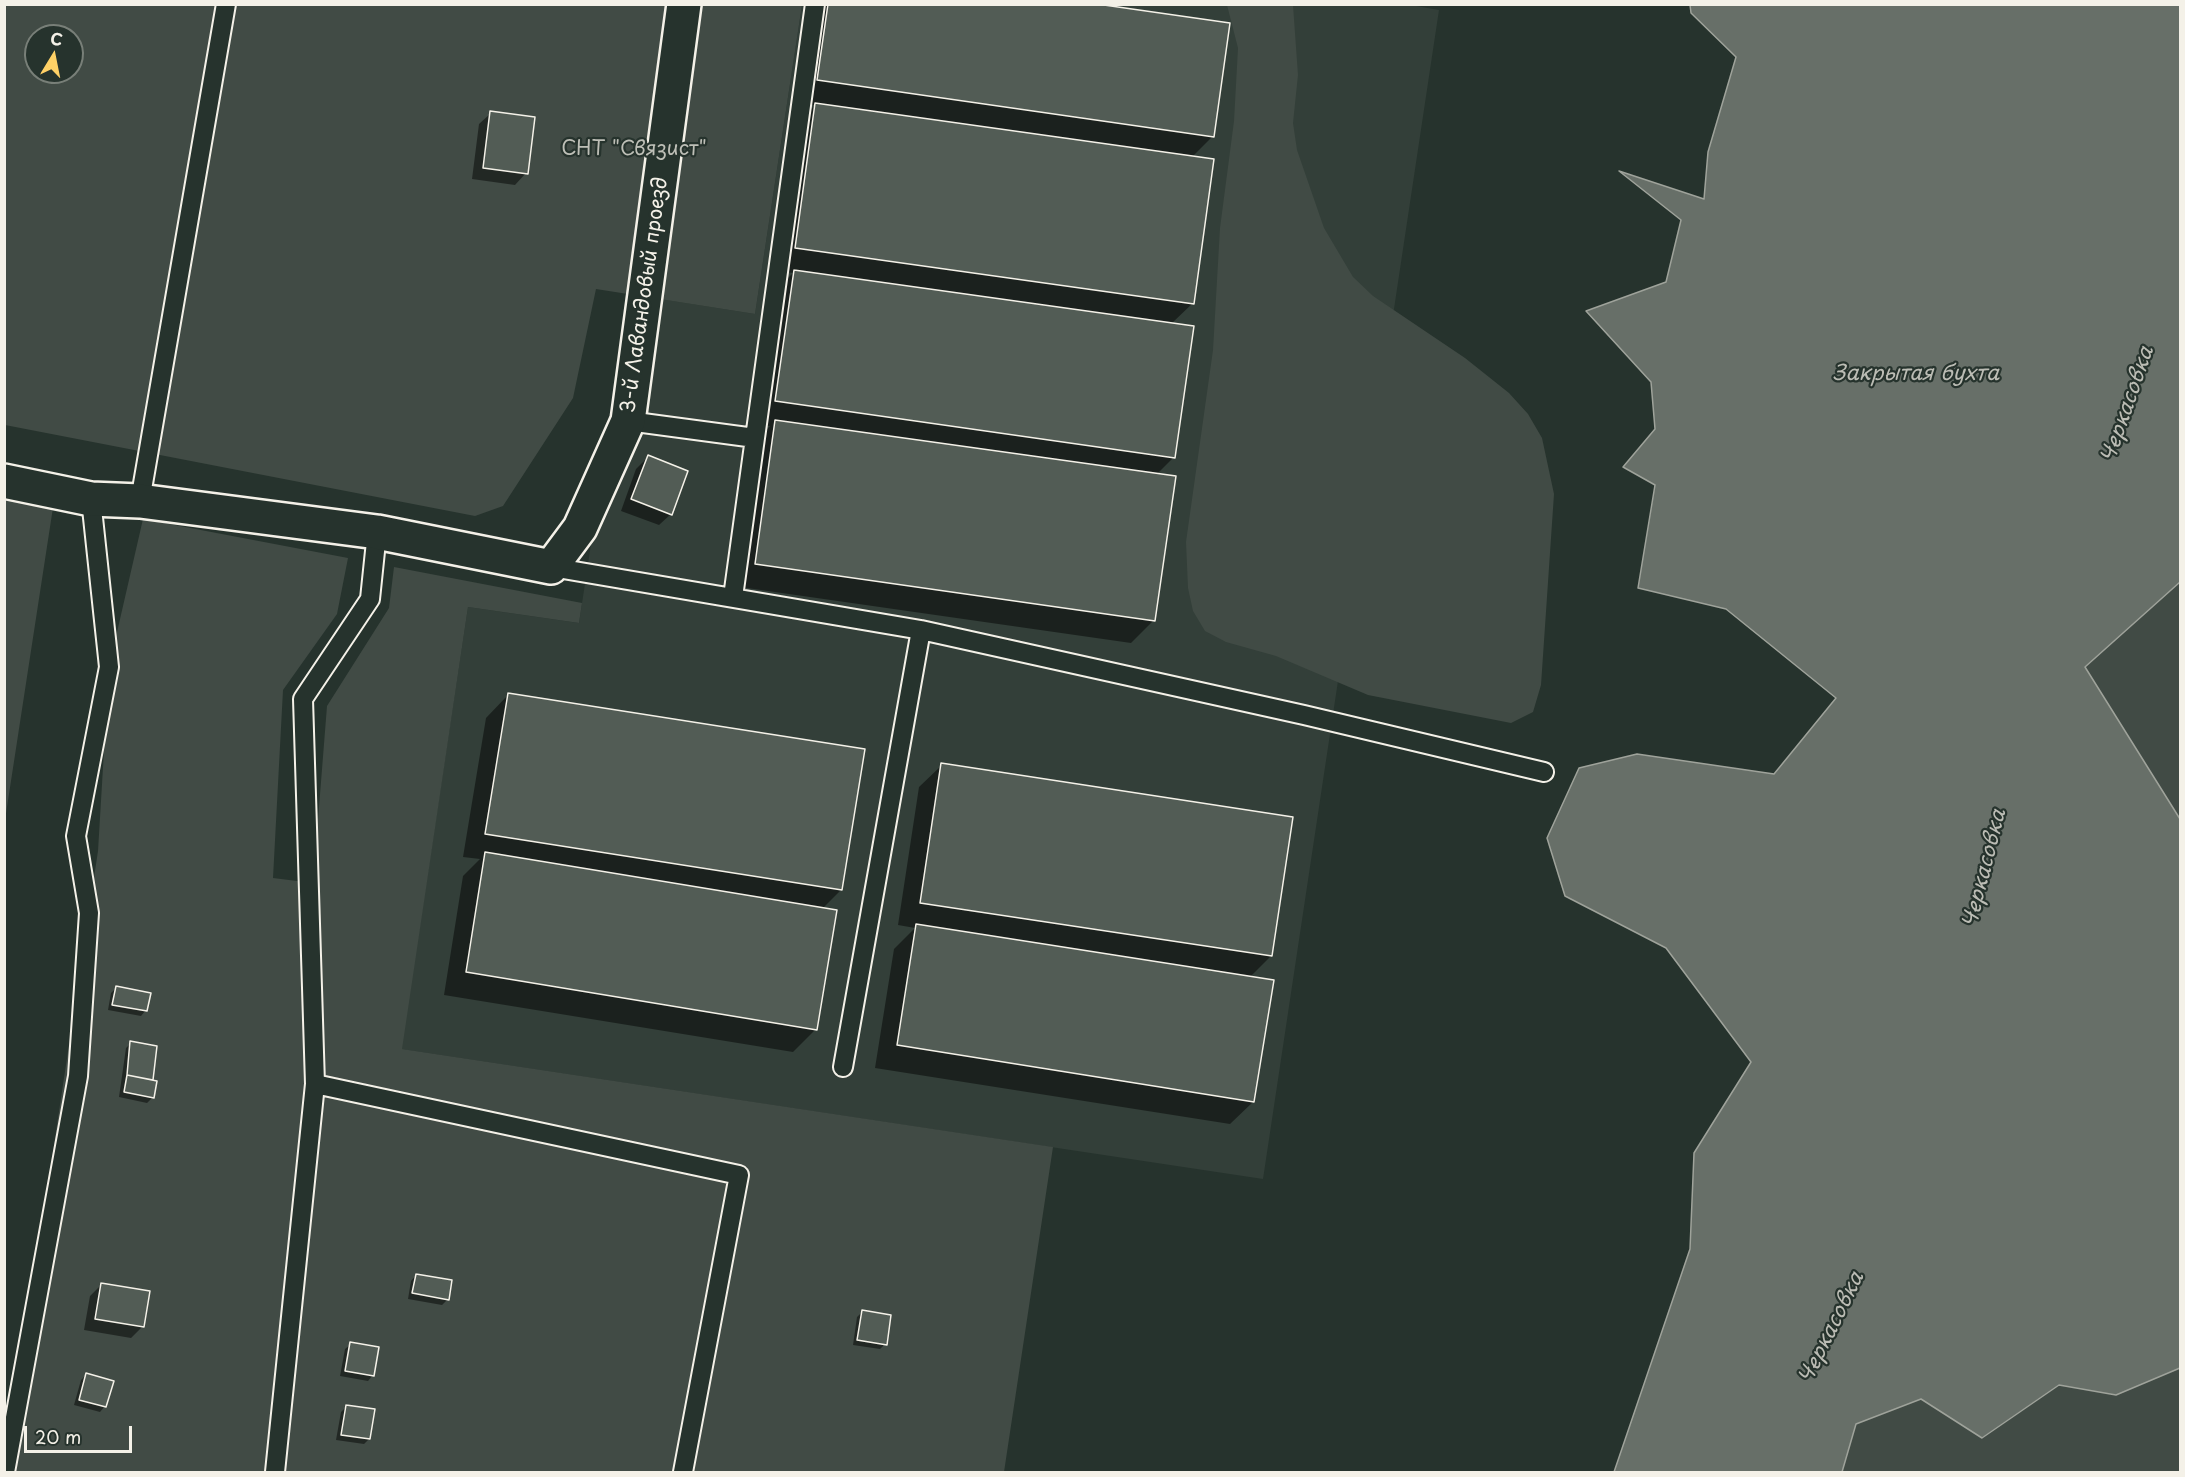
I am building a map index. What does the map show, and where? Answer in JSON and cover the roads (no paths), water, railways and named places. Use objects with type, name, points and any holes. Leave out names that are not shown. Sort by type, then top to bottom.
[{"type":"street","name":"3-й Лавандовый проезд","points":[[551,567],[580,528],[628,421],[684,4]]},
{"type":"street","points":[[4,482],[91,499],[140,501],[377,532],[551,567]]},
{"type":"lane","points":[[140,501],[226,4]]},
{"type":"lane","points":[[732,597],[815,4]]},
{"type":"lane","points":[[628,421],[755,438]]},
{"type":"lane","points":[[5,1473],[78,1076],[89,913],[76,836],[110,667],[91,499]]},
{"type":"lane","points":[[275,1473],[315,1084],[303,699],[370,599],[377,532]]},
{"type":"lane","points":[[551,567],[921,630],[1304,715],[1544,772]]},
{"type":"lane","points":[[843,1067],[921,630]]},
{"type":"lane","points":[[315,1084],[739,1175],[683,1473]]},
{"type":"water","points":[[1690,5],[2180,5],[2180,582],[2085,667],[2180,819],[2180,1368],[2116,1395],[2059,1385],[1982,1438],[1921,1399],[1856,1424],[1842,1472],[1614,1472],[1690,1249],[1694,1153],[1751,1062],[1666,948],[1565,896],[1547,838],[1579,768],[1637,754],[1774,774],[1836,698],[1726,609],[1638,588],[1655,485],[1623,467],[1655,429],[1651,382],[1586,311],[1666,282],[1681,220],[1619,171],[1704,199],[1708,152],[1736,57],[1691,13]]},
{"type":"park label","name":"СНТ \"Связист\"","points":[[634,149]]},
{"type":"water label","name":"Закрытая бухта","points":[[1916,374]]},
{"type":"water label","name":"Черкасовка","points":[[2128,405]]},
{"type":"water label","name":"Черкасовка","points":[[1985,869]]},
{"type":"water label","name":"Черкасовка","points":[[1832,1328]]}]
